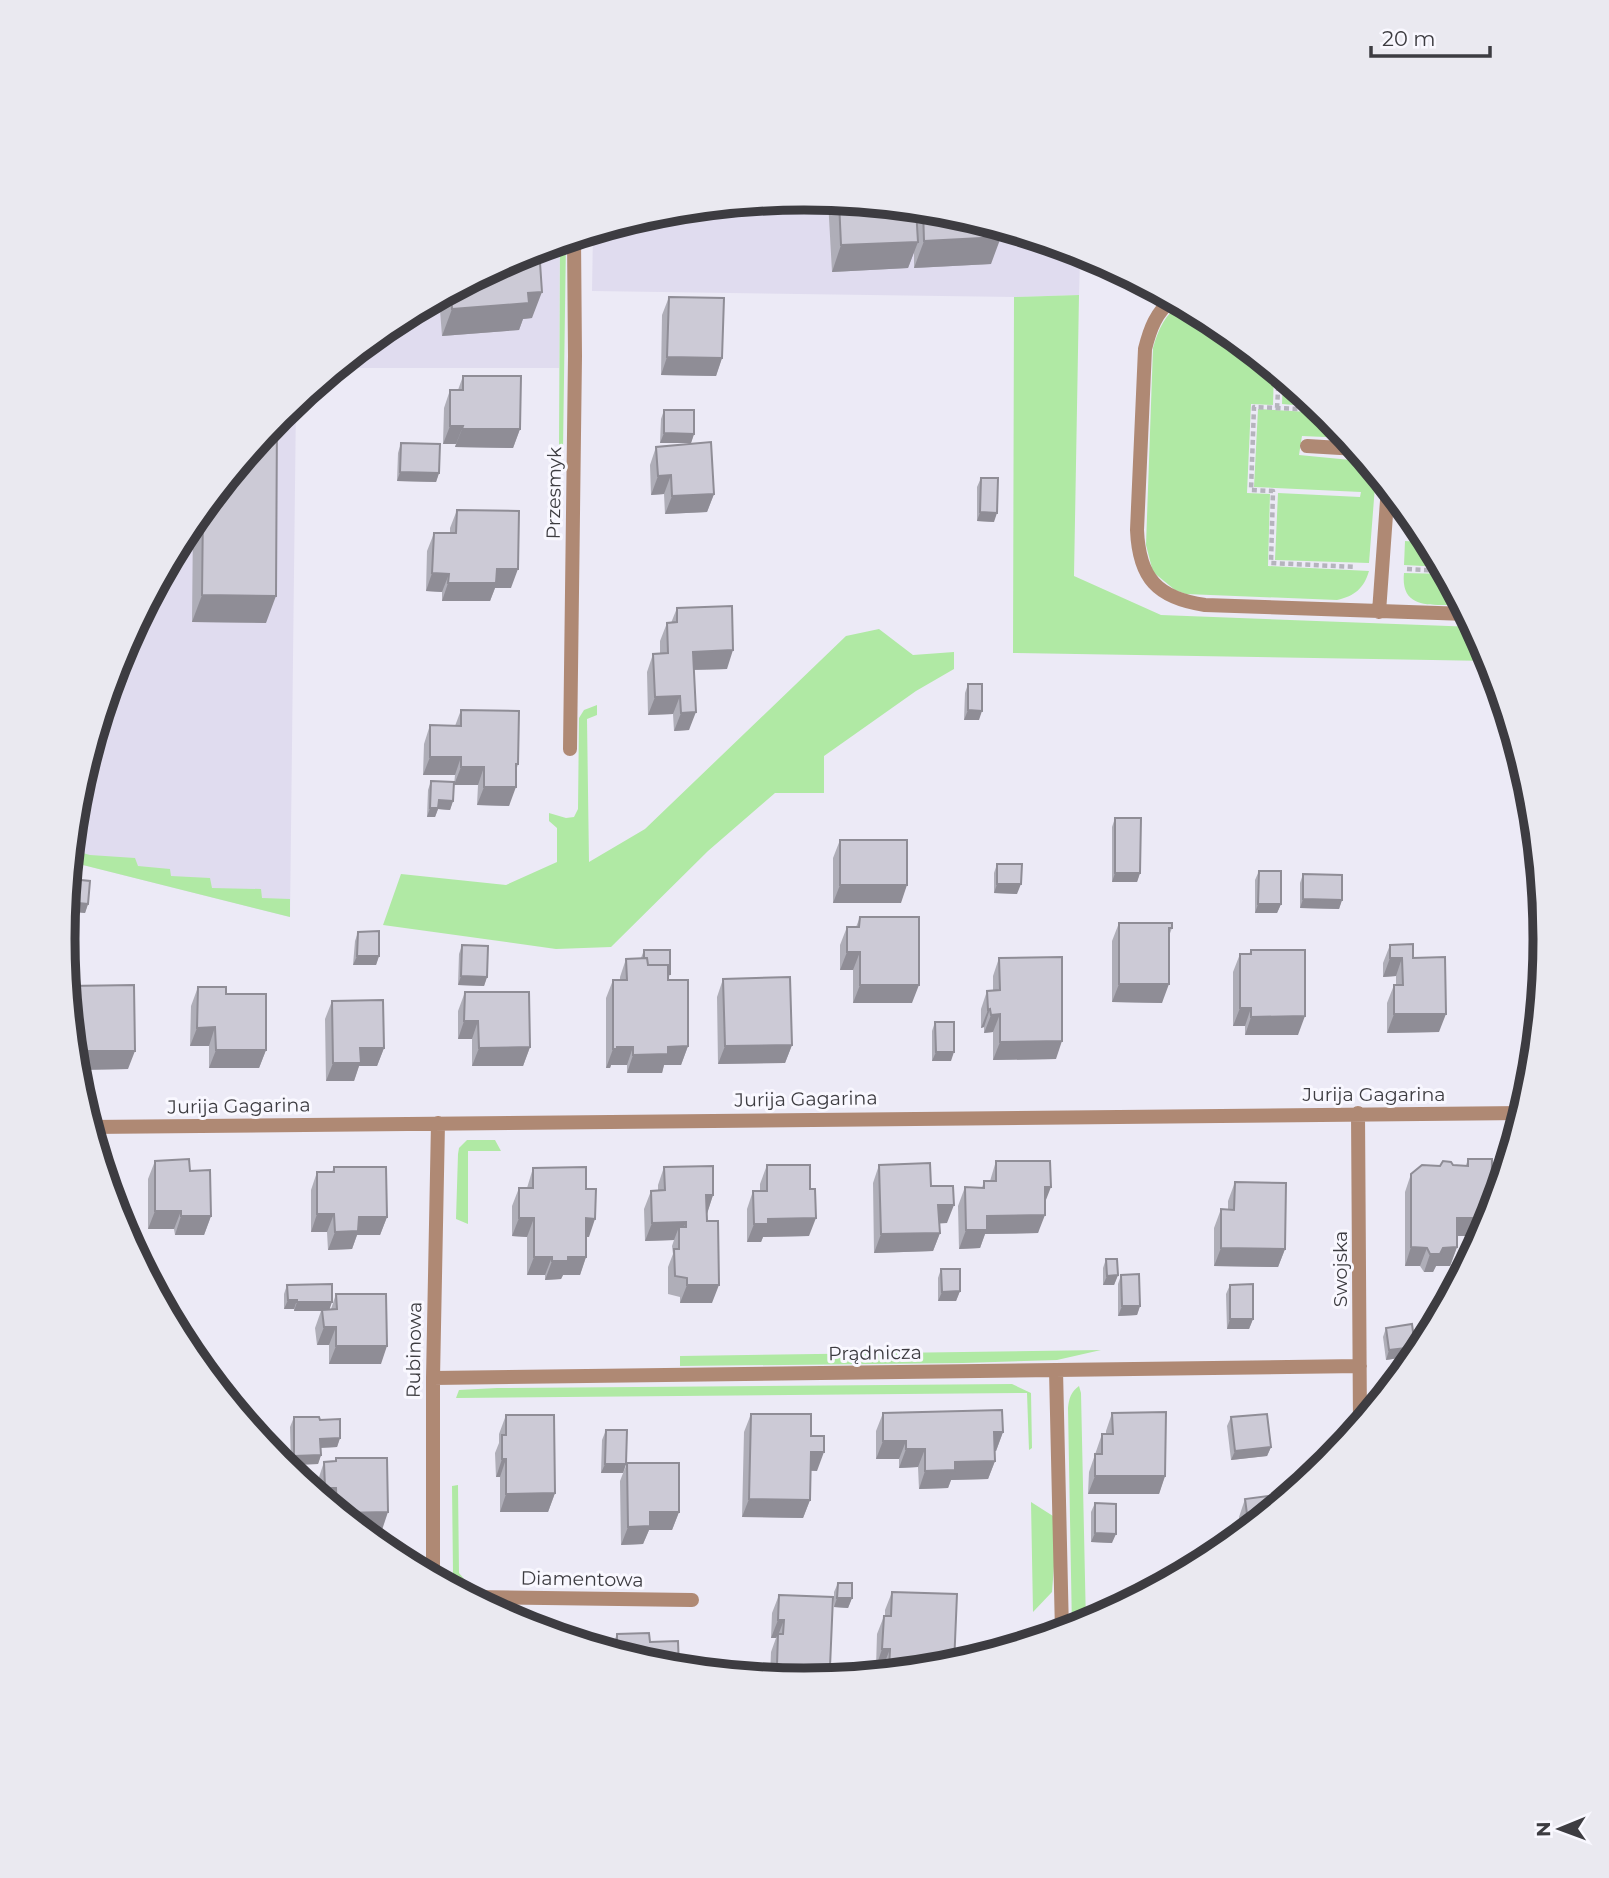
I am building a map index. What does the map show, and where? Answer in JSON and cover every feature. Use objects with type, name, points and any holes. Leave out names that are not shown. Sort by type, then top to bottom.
[{"type":"street","name":"Przesmyk","points":[[570,749],[574,247]]},
{"type":"street","points":[[1165,305],[1151,327],[1145,349],[1137,530],[1138,554],[1149,581],[1183,602],[1205,605],[1458,614]]},
{"type":"street","points":[[1307,446],[1344,448]]},
{"type":"street","points":[[1379,612],[1387,501]]},
{"type":"street","name":"Swojska","points":[[1358,1113],[1360,1411]]},
{"type":"street","name":"Jurija Gagarina","points":[[100,1127],[1513,1113]]},
{"type":"street","name":"Rubinowa","points":[[433,1567],[433,1378],[438,1123]]},
{"type":"street","name":"Prądnicza","points":[[433,1378],[1360,1366]]},
{"type":"street","points":[[1056,1370],[1062,1621]]},
{"type":"street","name":"Diamentowa","points":[[491,1597],[692,1600]]},
{"type":"path","points":[[1277,408],[1278,385]]},
{"type":"path","points":[[1305,409],[1254,407],[1251,490],[1273,491],[1271,563],[1434,571]]},
{"type":"shaded area","points":[[757,211],[852,211],[900,216],[993,235],[1080,263],[1079,295],[1014,297],[592,291],[593,242],[662,224]]},
{"type":"shaded area","points":[[560,252],[559,368],[351,368],[440,307],[525,265]]},
{"type":"shaded area","points":[[296,417],[290,917],[79,864],[89,797],[100,750],[114,705],[150,616],[198,534],[226,495],[256,458]]},
{"type":"green space","points":[[566,250],[563,449],[559,450],[560,252]]},
{"type":"green space","points":[[1079,295],[1074,576],[1161,615],[1464,627],[1478,661],[1013,653],[1014,297]]},
{"type":"green space","points":[[1174,310],[1210,333],[1274,382],[1273,405],[1251,404],[1247,493],[1270,494],[1268,566],[1369,571],[1354,594],[1337,600],[1186,594],[1175,590],[1153,572],[1146,545],[1153,348],[1163,323]]},
{"type":"green space","points":[[1283,389],[1301,406],[1282,404]]},
{"type":"green space","points":[[1258,409],[1308,412],[1334,437],[1302,436],[1299,455],[1355,460],[1375,485],[1369,563],[1275,560],[1278,493],[1360,497],[1361,492],[1254,487]]},
{"type":"green space","points":[[1405,541],[1416,542],[1431,566],[1404,565]]},
{"type":"green space","points":[[1404,573],[1436,574],[1453,605],[1431,605],[1414,600],[1404,586]]},
{"type":"green space","points":[[879,629],[913,655],[954,652],[954,669],[916,691],[824,756],[824,793],[775,793],[708,851],[611,947],[556,949],[383,925],[401,874],[506,885],[557,862],[557,828],[549,821],[549,813],[566,818],[574,817],[578,809],[579,718],[584,710],[597,705],[597,715],[587,719],[589,862],[645,829],[846,636]]},
{"type":"green space","points":[[80,852],[135,858],[138,866],[170,869],[171,876],[210,878],[212,888],[261,889],[262,898],[290,899],[290,917],[79,864]]},
{"type":"green space","points":[[467,1140],[495,1140],[501,1151],[468,1151],[468,1224],[456,1219],[458,1154],[459,1148]]},
{"type":"green space","points":[[1101,1350],[1057,1360],[680,1366],[680,1356]]},
{"type":"green space","points":[[1012,1384],[1031,1393],[1032,1448],[1029,1450],[1027,1393],[456,1398],[459,1390],[497,1388]]},
{"type":"green space","points":[[1079,1386],[1086,1612],[1072,1618],[1068,1408],[1074,1391]]},
{"type":"green space","points":[[458,1485],[459,1573],[471,1587],[456,1580],[453,1573],[452,1486]]},
{"type":"green space","points":[[1031,1502],[1053,1516],[1055,1553],[1052,1592],[1033,1612]]},
{"type":"building","points":[[839,211],[917,219],[918,242],[841,245]]},
{"type":"building","points":[[923,220],[1000,237],[924,241]]},
{"type":"building","points":[[540,259],[542,292],[528,293],[529,303],[452,309],[452,301]]},
{"type":"building","points":[[669,297],[724,298],[722,358],[667,357]]},
{"type":"building","points":[[463,376],[521,376],[520,429],[462,429],[463,426],[450,426],[450,390],[463,390]]},
{"type":"building","points":[[664,410],[694,410],[694,434],[664,433]]},
{"type":"building","points":[[277,436],[276,596],[202,595],[203,527],[226,495]]},
{"type":"building","points":[[711,442],[714,494],[672,496],[671,475],[658,476],[656,447]]},
{"type":"building","points":[[401,443],[440,444],[439,473],[400,472]]},
{"type":"building","points":[[981,478],[998,478],[997,513],[980,512]]},
{"type":"building","points":[[457,510],[519,511],[518,569],[497,569],[496,583],[448,583],[449,574],[432,573],[434,533],[456,533]]},
{"type":"building","points":[[732,606],[733,650],[693,652],[696,712],[681,713],[680,696],[655,697],[653,654],[668,653],[667,623],[677,622],[677,608]]},
{"type":"building","points":[[968,684],[982,684],[982,711],[968,710]]},
{"type":"building","points":[[461,710],[519,711],[516,787],[484,787],[484,767],[461,767],[461,757],[430,757],[430,725],[461,726]]},
{"type":"building","points":[[431,781],[454,782],[453,801],[439,800],[438,808],[430,808]]},
{"type":"building","points":[[1115,818],[1141,818],[1140,873],[1115,873]]},
{"type":"building","points":[[840,840],[907,840],[907,885],[840,885]]},
{"type":"building","points":[[997,864],[1022,864],[1021,884],[997,884]]},
{"type":"building","points":[[1259,871],[1281,871],[1281,904],[1258,904]]},
{"type":"building","points":[[1303,874],[1342,875],[1342,900],[1303,899]]},
{"type":"building","points":[[78,880],[90,881],[88,904],[77,903]]},
{"type":"building","points":[[860,917],[919,917],[919,985],[860,985],[860,952],[847,952],[847,927],[859,927]]},
{"type":"building","points":[[1119,923],[1172,923],[1172,928],[1169,928],[1169,984],[1119,984]]},
{"type":"building","points":[[379,931],[379,956],[357,956],[358,932]]},
{"type":"building","points":[[1413,944],[1413,958],[1445,957],[1446,1014],[1394,1014],[1394,985],[1403,985],[1402,958],[1390,958],[1390,945]]},
{"type":"building","points":[[462,945],[488,946],[487,977],[461,976]]},
{"type":"building","points":[[644,950],[670,950],[670,974],[668,965],[648,965]]},
{"type":"building","points":[[1251,950],[1305,950],[1305,1016],[1251,1017],[1251,1008],[1240,1008],[1240,954],[1251,954]]},
{"type":"building","points":[[1062,957],[1062,1041],[1000,1042],[1000,1014],[991,1015],[990,1009],[988,1010],[987,991],[1000,990],[999,958]]},
{"type":"building","points":[[647,958],[648,965],[668,965],[668,980],[688,980],[688,1046],[668,1047],[668,1054],[633,1055],[633,1047],[613,1049],[613,980],[627,980],[626,959]]},
{"type":"building","points":[[790,977],[792,1045],[725,1046],[723,979]]},
{"type":"building","points":[[134,985],[135,1051],[84,1051],[77,986]]},
{"type":"building","points":[[198,987],[226,987],[226,994],[266,994],[266,1050],[216,1050],[215,1027],[197,1028]]},
{"type":"building","points":[[465,992],[529,992],[530,1047],[479,1048],[478,1021],[464,1021]]},
{"type":"building","points":[[383,1000],[384,1048],[360,1048],[361,1063],[333,1063],[332,1001]]},
{"type":"building","points":[[935,1022],[954,1022],[954,1052],[936,1052]]},
{"type":"building","points":[[189,1159],[190,1171],[210,1170],[211,1216],[181,1216],[181,1211],[155,1211],[155,1161]]},
{"type":"building","points":[[1468,1159],[1492,1159],[1492,1182],[1478,1218],[1457,1218],[1457,1247],[1443,1248],[1440,1254],[1430,1254],[1427,1248],[1411,1247],[1411,1174],[1422,1165],[1440,1166],[1443,1161],[1468,1166]]},
{"type":"building","points":[[996,1161],[1050,1161],[1051,1187],[1045,1187],[1045,1215],[987,1216],[987,1230],[966,1230],[965,1187],[984,1188],[984,1181],[996,1181]]},
{"type":"building","points":[[930,1163],[931,1186],[953,1186],[954,1205],[938,1205],[940,1233],[881,1234],[879,1165]]},
{"type":"building","points":[[767,1165],[810,1165],[810,1189],[815,1189],[816,1218],[768,1219],[768,1224],[754,1224],[753,1191],[767,1191]]},
{"type":"building","points":[[713,1166],[713,1195],[706,1195],[707,1221],[718,1221],[719,1285],[687,1285],[687,1278],[675,1276],[674,1249],[679,1249],[679,1227],[686,1227],[686,1222],[652,1223],[651,1191],[665,1190],[664,1167]]},
{"type":"building","points":[[334,1167],[386,1167],[387,1217],[359,1217],[358,1231],[335,1232],[334,1214],[317,1214],[317,1172],[334,1172]]},
{"type":"building","points":[[586,1167],[586,1189],[596,1189],[595,1219],[586,1218],[586,1257],[568,1257],[568,1261],[552,1261],[552,1257],[534,1257],[534,1218],[519,1218],[519,1188],[533,1188],[533,1168]]},
{"type":"building","points":[[1235,1182],[1286,1183],[1285,1249],[1221,1248],[1221,1209],[1234,1210]]},
{"type":"building","points":[[1106,1259],[1117,1259],[1118,1275],[1107,1276]]},
{"type":"building","points":[[941,1269],[960,1269],[960,1291],[942,1292]]},
{"type":"building","points":[[1139,1274],[1140,1306],[1122,1306],[1121,1275]]},
{"type":"building","points":[[332,1284],[332,1302],[288,1300],[287,1285]]},
{"type":"building","points":[[1253,1284],[1253,1319],[1230,1319],[1230,1285]]},
{"type":"building","points":[[336,1294],[386,1294],[387,1346],[336,1346],[336,1327],[324,1327],[322,1310],[337,1309]]},
{"type":"building","points":[[1412,1324],[1414,1339],[1408,1348],[1389,1350],[1386,1328]]},
{"type":"building","points":[[1002,1410],[1003,1432],[994,1432],[995,1461],[955,1462],[955,1470],[925,1471],[925,1449],[906,1449],[906,1441],[883,1441],[883,1413]]},
{"type":"building","points":[[1166,1412],[1165,1476],[1095,1476],[1095,1454],[1102,1454],[1102,1434],[1113,1434],[1112,1413]]},
{"type":"building","points":[[751,1414],[811,1414],[811,1436],[824,1436],[824,1452],[811,1452],[810,1500],[749,1499]]},
{"type":"building","points":[[1267,1414],[1271,1447],[1235,1451],[1231,1417]]},
{"type":"building","points":[[506,1415],[554,1415],[555,1493],[506,1494],[506,1459],[502,1459],[502,1435],[506,1435]]},
{"type":"building","points":[[294,1417],[340,1419],[340,1438],[320,1439],[321,1455],[294,1456]]},
{"type":"building","points":[[606,1430],[627,1430],[626,1464],[605,1464]]},
{"type":"building","points":[[336,1458],[387,1458],[388,1512],[355,1513],[336,1497],[336,1488],[325,1488],[324,1462],[336,1461]]},
{"type":"building","points":[[627,1463],[679,1463],[679,1512],[650,1512],[650,1526],[628,1527]]},
{"type":"building","points":[[1275,1495],[1248,1518],[1245,1499]]},
{"type":"building","points":[[1095,1503],[1116,1504],[1116,1534],[1095,1533]]},
{"type":"building","points":[[838,1583],[852,1583],[852,1598],[837,1598]]},
{"type":"building","points":[[892,1592],[957,1594],[955,1652],[889,1663],[890,1649],[882,1649],[884,1616],[891,1616]]},
{"type":"building","points":[[779,1595],[833,1597],[830,1667],[777,1665],[778,1634],[783,1634],[784,1620],[778,1620]]},
{"type":"building","points":[[649,1633],[650,1642],[678,1641],[679,1657],[617,1643],[617,1634]]}]
